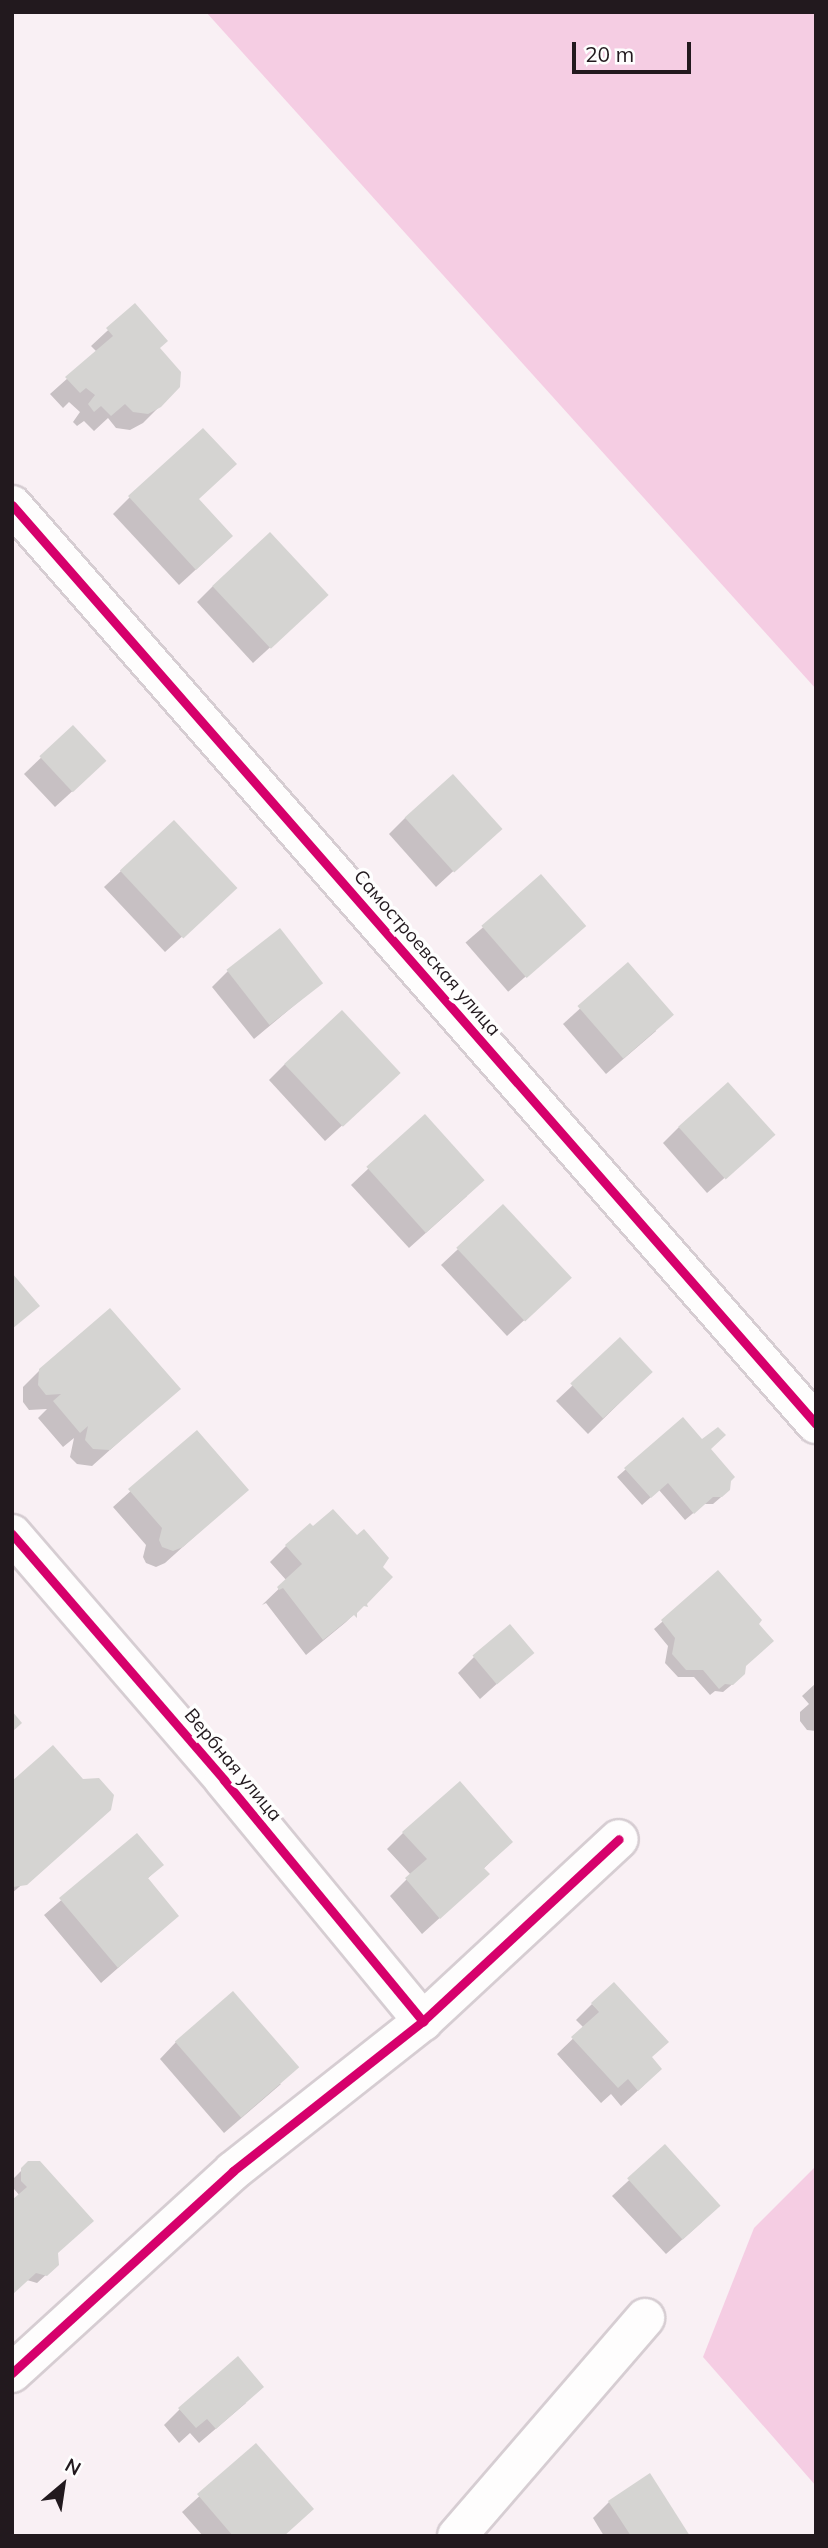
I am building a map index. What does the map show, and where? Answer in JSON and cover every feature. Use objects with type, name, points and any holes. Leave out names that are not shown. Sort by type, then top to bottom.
[{"type":"street","name":"Самостроевская улица","points":[[12,505],[816,1424]]},
{"type":"street","name":"Вербная улица","points":[[12,1534],[224,1780],[423,2021]]},
{"type":"street","points":[[12,2373],[233,2171],[423,2021],[619,1839]]},
{"type":"street","points":[[457,2536],[645,2318]]},
{"type":"shaded area","points":[[206,12],[816,12],[816,689]]},
{"type":"shaded area","points":[[816,2166],[816,2486],[703,2357],[754,2228]]},
{"type":"building","points":[[135,303],[168,341],[160,348],[181,372],[180,387],[161,407],[148,414],[133,412],[125,404],[111,416],[101,406],[94,412],[88,404],[95,395],[86,388],[80,393],[65,377],[113,336],[106,328]]},
{"type":"building","points":[[203,428],[237,464],[199,499],[233,536],[196,570],[128,496]]},
{"type":"building","points":[[270,532],[329,595],[271,649],[212,586]]},
{"type":"building","points":[[73,725],[106,761],[73,792],[39,756]]},
{"type":"building","points":[[453,774],[503,829],[454,872],[405,817]]},
{"type":"building","points":[[174,820],[237,888],[183,938],[120,870]]},
{"type":"building","points":[[541,874],[586,926],[527,978],[481,926]]},
{"type":"building","points":[[280,928],[323,983],[270,1025],[226,970]]},
{"type":"building","points":[[628,962],[674,1015],[623,1059],[577,1006]]},
{"type":"building","points":[[342,1010],[401,1073],[343,1127],[284,1064]]},
{"type":"building","points":[[728,1082],[776,1135],[726,1180],[678,1127]]},
{"type":"building","points":[[425,1114],[485,1180],[426,1233],[366,1167]]},
{"type":"building","points":[[503,1204],[572,1278],[525,1322],[456,1248]]},
{"type":"building","points":[[12,1273],[40,1306],[12,1329]]},
{"type":"building","points":[[110,1308],[181,1389],[110,1450],[93,1449],[85,1440],[88,1426],[80,1433],[53,1401],[61,1394],[46,1395],[38,1385],[39,1369]]},
{"type":"building","points":[[620,1337],[653,1372],[603,1418],[570,1383]]},
{"type":"building","points":[[683,1417],[702,1439],[718,1427],[726,1435],[711,1449],[735,1477],[731,1481],[730,1490],[722,1497],[713,1497],[694,1514],[668,1483],[651,1498],[624,1468]]},
{"type":"building","points":[[197,1430],[249,1490],[183,1547],[173,1551],[162,1547],[159,1540],[162,1528],[128,1489]]},
{"type":"building","points":[[333,1509],[357,1535],[364,1529],[389,1558],[383,1567],[393,1577],[367,1604],[368,1607],[364,1606],[357,1613],[357,1618],[354,1615],[323,1640],[283,1588],[279,1590],[277,1587],[302,1564],[285,1545],[310,1523],[313,1526]]},
{"type":"building","points":[[718,1570],[762,1620],[759,1624],[774,1641],[746,1666],[745,1674],[733,1685],[725,1684],[719,1689],[703,1670],[686,1670],[672,1654],[675,1638],[661,1620]]},
{"type":"building","points":[[510,1624],[534,1653],[497,1685],[472,1655]]},
{"type":"building","points":[[12,1711],[22,1723],[12,1732]]},
{"type":"building","points":[[53,1745],[83,1779],[99,1778],[114,1795],[111,1810],[27,1885],[13,1887],[12,1781]]},
{"type":"building","points":[[460,1781],[513,1842],[484,1868],[490,1874],[440,1919],[405,1878],[427,1859],[402,1832]]},
{"type":"building","points":[[137,1833],[164,1865],[148,1878],[179,1916],[118,1968],[59,1898]]},
{"type":"building","points":[[614,1982],[669,2042],[652,2057],[662,2069],[638,2091],[628,2079],[618,2088],[571,2037],[599,2012],[591,2003]]},
{"type":"building","points":[[233,1991],[299,2067],[241,2118],[175,2042]]},
{"type":"building","points":[[665,2144],[721,2206],[683,2240],[627,2178]]},
{"type":"building","points":[[28,2161],[40,2161],[94,2221],[58,2253],[59,2265],[47,2276],[36,2273],[12,2295],[12,2200],[27,2187],[21,2181],[21,2168]]},
{"type":"building","points":[[238,2356],[264,2387],[216,2429],[207,2419],[196,2428],[178,2408]]},
{"type":"building","points":[[256,2443],[314,2509],[284,2536],[233,2536],[197,2494]]},
{"type":"building","points":[[650,2473],[690,2536],[631,2536],[608,2501]]},
{"type":"cycle path","points":[[12,505],[816,1424]]},
{"type":"cycle path","points":[[12,1534],[224,1780],[423,2021]]},
{"type":"cycle path","points":[[12,2373],[233,2171],[423,2021],[619,1839]]}]
